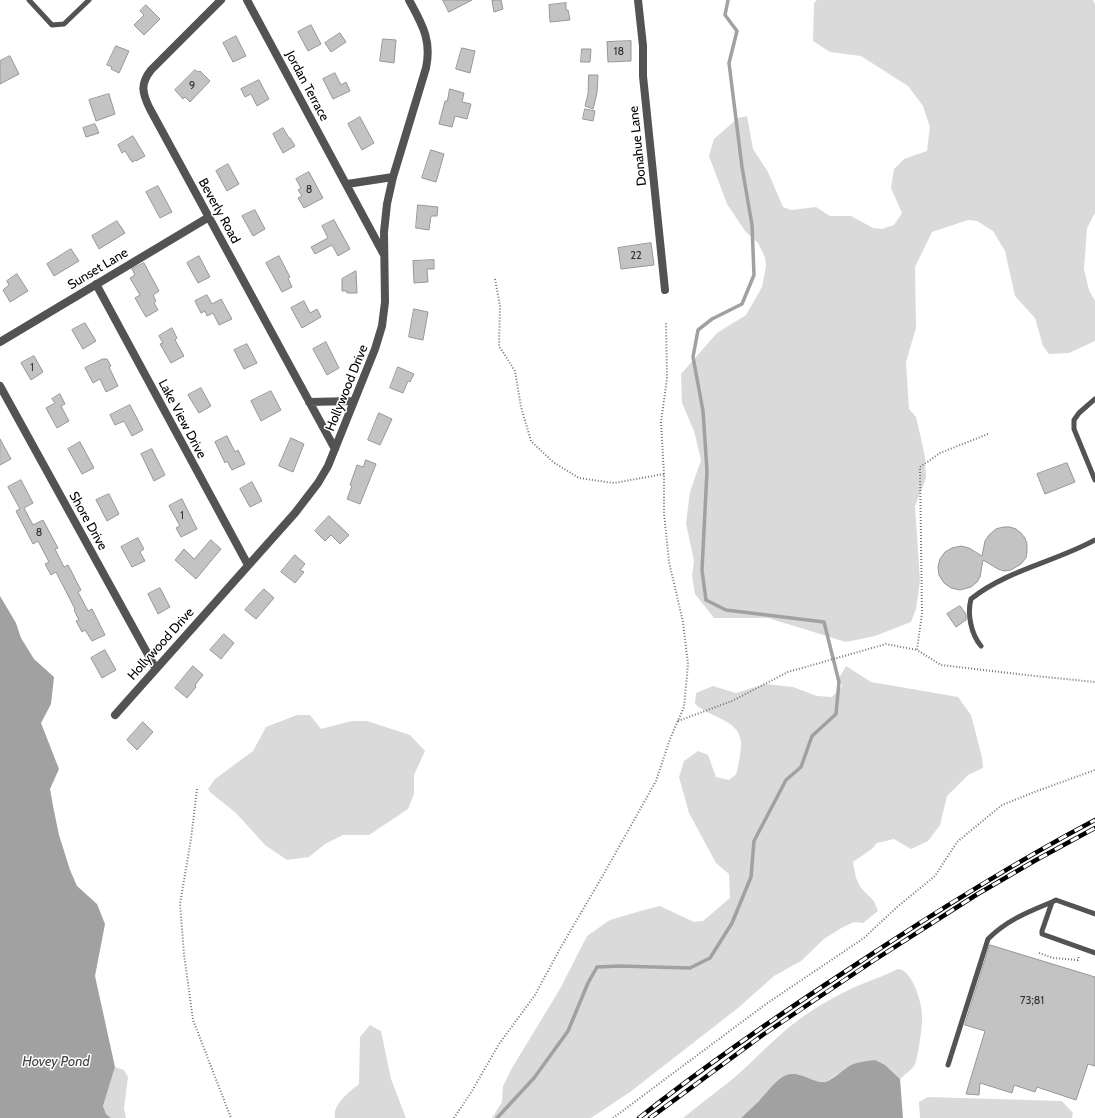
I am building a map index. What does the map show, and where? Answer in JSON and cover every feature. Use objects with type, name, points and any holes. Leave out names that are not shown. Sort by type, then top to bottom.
[{"type":"street","name":"Beverly Road","points":[[221,0],[151,70],[144,81],[144,94],[335,449]]},
{"type":"street","name":"Jordan Terrace","points":[[247,0],[384,255]]},
{"type":"street","name":"Hollywood Drive","points":[[115,715],[313,490],[323,476],[335,449],[376,349],[382,326],[384,308],[386,214],[393,177],[428,57],[426,34],[409,0]]},
{"type":"street","name":"Donahue Lane","points":[[638,0],[643,46],[643,76],[665,290]]},
{"type":"street","points":[[346,184],[393,177]]},
{"type":"street","name":"Sunset Lane","points":[[0,342],[209,217]]},
{"type":"street","name":"Lake View Drive","points":[[96,284],[248,565]]},
{"type":"street","name":"Shore Drive","points":[[0,386],[156,669]]},
{"type":"street","points":[[309,402],[354,401]]},
{"type":"lane","points":[[29,0],[52,26],[64,24],[89,0]]},
{"type":"lane","points":[[1095,399],[1074,420],[1074,429],[1095,480]]},
{"type":"lane","points":[[981,646],[976,641],[972,629],[969,610],[971,599],[1003,579],[1073,551],[1095,540]]},
{"type":"lane","points":[[948,1065],[988,939],[998,930],[1021,915],[1056,900],[1095,914]]},
{"type":"lane","points":[[1052,902],[1042,934],[1095,953]]},
{"type":"path","points":[[495,279],[500,306],[499,346],[515,371],[531,441],[553,462],[579,478],[614,483],[664,474]]},
{"type":"path","points":[[454,1118],[472,1091],[499,1044],[535,995],[656,781],[670,739],[684,707],[688,664],[682,622],[669,562],[664,514],[664,474],[661,422],[667,378],[666,323]]},
{"type":"path","points":[[917,650],[922,613],[920,467],[940,453],[988,434]]},
{"type":"path","points":[[678,721],[732,701],[788,672],[886,644],[917,650],[941,665],[1095,682]]},
{"type":"path","points":[[613,1118],[766,1004],[864,938],[897,907],[935,876],[957,842],[1002,805],[1095,770]]},
{"type":"path","points":[[197,789],[191,839],[180,904],[184,954],[193,1020],[231,1118]]},
{"type":"path","points":[[1039,953],[1053,958],[1078,960],[1082,948]]},
{"type":"shaded area","points":[[817,0],[1093,0],[1095,5],[1095,213],[1087,228],[1084,269],[1089,290],[1095,301],[1095,341],[1069,353],[1049,354],[1043,346],[1035,318],[1015,296],[1005,251],[993,231],[977,221],[968,220],[932,232],[915,267],[916,328],[906,362],[909,409],[916,417],[925,457],[926,478],[915,506],[920,581],[916,609],[911,622],[875,636],[846,642],[768,618],[714,618],[695,594],[692,576],[694,561],[686,523],[690,492],[701,460],[694,431],[682,403],[681,374],[717,333],[746,315],[762,287],[766,266],[765,257],[758,243],[745,231],[727,204],[709,156],[714,139],[738,118],[747,116],[753,149],[768,172],[783,207],[791,210],[816,207],[830,216],[851,216],[873,228],[882,229],[894,225],[902,213],[891,188],[894,169],[904,159],[927,151],[930,127],[923,106],[908,86],[861,56],[830,52],[813,41],[814,3]]},
{"type":"shaded area","points":[[846,666],[871,682],[958,697],[971,715],[982,757],[983,768],[968,775],[947,796],[940,825],[928,841],[911,849],[894,839],[877,843],[873,848],[853,862],[856,878],[861,888],[874,901],[878,911],[863,923],[854,922],[824,939],[801,961],[774,976],[738,1008],[630,1092],[591,1118],[492,1118],[502,1102],[503,1086],[512,1068],[560,989],[587,936],[610,920],[660,906],[694,922],[703,921],[730,898],[729,874],[716,863],[689,813],[679,777],[684,761],[698,751],[708,755],[716,777],[729,780],[735,776],[737,772],[741,743],[739,734],[728,722],[703,710],[695,704],[696,693],[713,686],[736,693],[765,684],[793,687],[817,696],[832,697],[842,686],[839,678]]},
{"type":"shaded area","points":[[297,715],[310,715],[321,729],[352,721],[367,721],[410,735],[425,751],[414,775],[414,794],[408,809],[369,835],[343,835],[325,844],[309,857],[287,860],[265,845],[236,813],[208,789],[215,779],[253,751],[266,727]]},
{"type":"shaded area","points":[[898,969],[903,970],[912,980],[922,1010],[919,1048],[915,1064],[900,1079],[885,1065],[851,1065],[826,1082],[815,1081],[798,1074],[759,1101],[741,1118],[683,1118],[735,1077],[784,1032],[808,1013],[846,991]]},
{"type":"shaded area","points":[[370,1025],[381,1031],[391,1079],[406,1118],[335,1118],[336,1108],[339,1103],[359,1084],[360,1037]]},
{"type":"shaded area","points":[[115,1067],[124,1070],[128,1077],[124,1108],[126,1118],[111,1118],[106,1114],[103,1106]]},
{"type":"shaded area","points":[[928,1097],[1062,1101],[1073,1113],[1072,1118],[920,1118],[919,1102]]},
{"type":"water","name":"Hovey Pond","points":[[0,596],[16,623],[21,638],[34,659],[54,677],[51,704],[41,723],[59,769],[50,789],[53,806],[59,835],[70,870],[77,886],[97,904],[105,924],[95,976],[115,1067],[103,1106],[106,1114],[111,1118],[0,1118]]},
{"type":"water","points":[[875,1060],[885,1065],[900,1079],[903,1118],[741,1118],[782,1077],[796,1074],[816,1081],[825,1082],[851,1065]]},
{"type":"building","points":[[443,0],[472,0],[449,12]]},
{"type":"building","points":[[501,0],[503,9],[494,12],[492,1]]},
{"type":"building","points":[[566,3],[566,10],[568,10],[570,20],[550,22],[549,5]]},
{"type":"building","points":[[146,5],[160,19],[144,35],[134,25],[144,15],[140,11]]},
{"type":"building","points":[[311,25],[321,44],[308,51],[298,32]]},
{"type":"building","points":[[340,33],[346,42],[331,52],[325,43]]},
{"type":"building","points":[[236,36],[246,56],[233,62],[223,43]]},
{"type":"building","points":[[383,39],[396,40],[394,63],[380,61]]},
{"type":"building","points":[[631,41],[631,61],[608,62],[607,42]]},
{"type":"building","points":[[116,46],[129,51],[119,73],[107,65]]},
{"type":"building","points":[[462,48],[475,51],[470,73],[456,69]]},
{"type":"building","points":[[582,49],[591,49],[590,62],[581,62]]},
{"type":"building","points":[[10,56],[19,74],[0,84],[0,61]]},
{"type":"building","points":[[195,70],[198,72],[200,71],[210,81],[190,102],[185,97],[183,99],[175,90]]},
{"type":"building","points":[[335,73],[341,85],[346,82],[350,91],[333,99],[323,79]]},
{"type":"building","points":[[589,75],[598,75],[597,93],[593,109],[585,106],[588,94]]},
{"type":"building","points":[[259,80],[269,99],[257,106],[251,94],[245,97],[241,89]]},
{"type":"building","points":[[450,89],[464,93],[462,102],[471,104],[467,119],[455,116],[452,127],[439,124]]},
{"type":"building","points":[[109,94],[115,114],[96,121],[89,100]]},
{"type":"building","points":[[585,109],[595,111],[593,121],[583,119]]},
{"type":"building","points":[[360,117],[374,143],[362,150],[348,124]]},
{"type":"building","points":[[95,124],[99,133],[86,137],[83,128]]},
{"type":"building","points":[[283,128],[295,146],[283,153],[273,134]]},
{"type":"building","points":[[133,136],[145,156],[132,162],[125,151],[122,153],[118,145]]},
{"type":"building","points":[[431,150],[444,154],[436,182],[422,178]]},
{"type":"building","points":[[228,164],[239,184],[227,191],[216,171]]},
{"type":"building","points":[[309,172],[323,198],[304,208],[298,198],[302,196],[298,190],[301,188],[296,179]]},
{"type":"building","points":[[158,186],[172,212],[160,218],[146,192]]},
{"type":"building","points":[[418,205],[438,207],[437,216],[431,216],[429,230],[416,228]]},
{"type":"building","points":[[255,210],[265,229],[253,236],[242,216]]},
{"type":"building","points":[[334,220],[350,249],[338,256],[332,245],[315,254],[311,247],[328,238],[322,226]]},
{"type":"building","points":[[117,221],[125,233],[99,249],[92,236]]},
{"type":"building","points":[[651,243],[654,265],[621,269],[618,248]]},
{"type":"building","points":[[71,249],[79,261],[54,276],[47,264]]},
{"type":"building","points":[[199,256],[210,277],[198,283],[187,263]]},
{"type":"building","points":[[279,256],[290,277],[288,278],[292,287],[282,292],[266,263]]},
{"type":"building","points":[[434,260],[434,269],[427,269],[428,282],[414,283],[413,261]]},
{"type":"building","points":[[144,263],[159,291],[153,295],[156,301],[154,303],[158,310],[146,317],[135,298],[140,295],[130,278],[135,275],[132,269]]},
{"type":"building","points":[[356,271],[357,293],[347,293],[347,291],[342,291],[342,279]]},
{"type":"building","points":[[17,274],[28,291],[10,302],[3,290],[9,285],[7,281]]},
{"type":"building","points":[[207,295],[212,304],[221,299],[232,319],[219,325],[213,313],[207,316],[205,311],[201,313],[195,301]]},
{"type":"building","points":[[304,301],[310,313],[317,309],[321,317],[302,328],[291,308]]},
{"type":"building","points":[[414,309],[428,312],[423,340],[409,337]]},
{"type":"building","points":[[85,323],[96,341],[83,349],[72,330]]},
{"type":"building","points":[[172,328],[177,338],[175,340],[184,356],[171,363],[160,344],[163,343],[159,336]]},
{"type":"building","points":[[326,342],[339,368],[327,375],[313,349]]},
{"type":"building","points":[[247,344],[257,363],[244,369],[234,350]]},
{"type":"building","points":[[34,356],[43,372],[31,380],[21,363]]},
{"type":"building","points":[[103,359],[107,359],[111,366],[109,367],[118,386],[106,392],[100,379],[93,383],[85,368]]},
{"type":"building","points":[[398,367],[414,374],[410,382],[408,381],[403,393],[390,388]]},
{"type":"building","points":[[201,388],[211,406],[199,413],[188,395]]},
{"type":"building","points":[[271,391],[281,410],[261,421],[251,401]]},
{"type":"building","points":[[60,394],[65,404],[61,406],[69,421],[57,428],[46,408],[55,403],[52,399]]},
{"type":"building","points":[[130,405],[143,430],[132,436],[124,421],[115,425],[110,415]]},
{"type":"building","points":[[379,413],[392,419],[380,445],[368,440]]},
{"type":"building","points":[[227,436],[235,452],[238,450],[245,464],[232,470],[227,461],[225,463],[215,442]]},
{"type":"building","points":[[291,438],[304,444],[293,472],[279,466]]},
{"type":"building","points":[[0,439],[11,459],[0,465]]},
{"type":"building","points":[[80,442],[94,468],[82,474],[68,449]]},
{"type":"building","points":[[152,449],[165,475],[154,481],[141,454]]},
{"type":"building","points":[[366,460],[376,464],[360,504],[347,499],[357,465],[363,467]]},
{"type":"building","points":[[1067,463],[1075,482],[1045,494],[1037,474]]},
{"type":"building","points":[[21,480],[33,503],[24,508],[33,525],[43,520],[58,548],[55,549],[64,567],[68,565],[81,590],[78,592],[88,611],[92,609],[105,635],[92,641],[85,630],[82,632],[76,621],[79,620],[74,610],[75,609],[56,572],[51,575],[45,564],[49,562],[38,541],[33,544],[16,511],[20,509],[8,487]]},
{"type":"building","points":[[252,482],[262,501],[250,507],[240,489]]},
{"type":"building","points":[[109,494],[119,514],[107,521],[96,500]]},
{"type":"building","points":[[182,499],[197,529],[181,537],[176,528],[180,526],[169,506]]},
{"type":"building","points":[[329,516],[349,535],[340,544],[331,535],[325,541],[315,531]]},
{"type":"building","points":[[1004,527],[1016,529],[1025,538],[1027,552],[1026,558],[1021,564],[1011,570],[1004,571],[983,560],[980,577],[971,587],[960,590],[951,588],[944,583],[939,575],[938,567],[940,559],[945,552],[952,548],[961,546],[969,548],[982,556],[985,541],[989,535],[996,529]]},
{"type":"building","points":[[138,538],[144,549],[140,552],[145,561],[132,567],[121,547]]},
{"type":"building","points":[[211,540],[221,549],[196,579],[175,560],[184,549],[194,559]]},
{"type":"building","points":[[295,555],[305,564],[300,570],[304,572],[295,583],[281,572]]},
{"type":"building","points":[[160,588],[170,607],[158,614],[148,594]]},
{"type":"building","points":[[264,589],[274,598],[256,619],[245,610]]},
{"type":"building","points":[[960,606],[966,614],[966,620],[956,627],[947,614]]},
{"type":"building","points":[[224,634],[234,643],[221,659],[210,650]]},
{"type":"building","points":[[105,650],[116,670],[102,678],[91,658]]},
{"type":"building","points":[[193,666],[203,675],[187,698],[175,688]]},
{"type":"building","points":[[143,722],[153,732],[137,750],[127,740]]},
{"type":"building","points":[[990,945],[1095,977],[1095,1066],[1088,1064],[1076,1100],[1037,1087],[1035,1092],[1014,1085],[1012,1093],[980,1083],[979,1095],[966,1094],[985,1031],[965,1025]]},
{"type":"waterway","points":[[497,1118],[534,1078],[568,1031],[588,983],[597,967],[620,966],[690,968],[710,958],[732,923],[751,877],[754,841],[786,780],[801,767],[812,736],[836,714],[839,682],[824,622],[726,610],[706,600],[702,570],[707,471],[703,411],[693,357],[698,330],[712,319],[742,304],[754,275],[752,225],[742,167],[729,63],[737,31],[725,15],[728,0]]},
{"type":"railway","points":[[639,1118],[742,1041],[879,949],[1001,873],[1095,820]]},
{"type":"railway","points":[[650,1118],[764,1034],[876,959],[976,895],[1095,828]]}]
